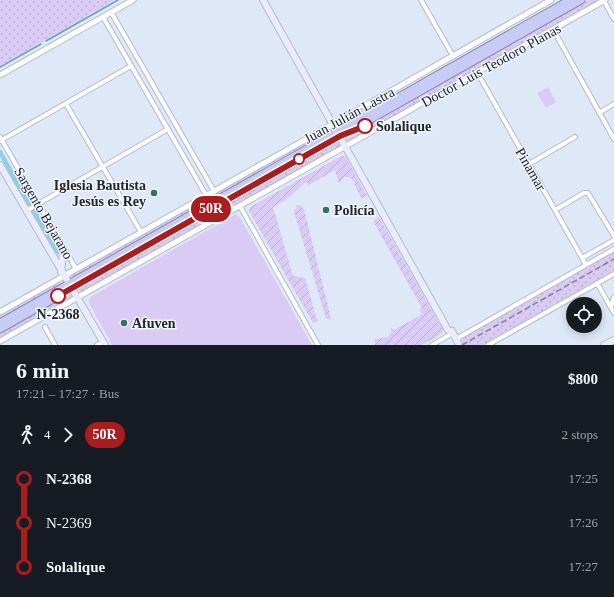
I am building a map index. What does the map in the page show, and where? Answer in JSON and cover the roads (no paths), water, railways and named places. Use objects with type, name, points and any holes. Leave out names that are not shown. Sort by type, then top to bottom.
[{"type":"highway","points":[[339,134],[394,100],[570,0]]},
{"type":"highway","points":[[0,323],[70,286],[339,134],[581,0]]},
{"type":"highway","points":[[347,116],[394,100]]},
{"type":"highway","points":[[0,329],[70,286]]},
{"type":"main road","points":[[263,0],[448,330],[454,336],[459,345]]},
{"type":"main road","name":"Sargento Bejarano","points":[[0,165],[62,274],[78,298],[102,344]]},
{"type":"main road","points":[[60,242],[63,253],[62,274]]},
{"type":"main road","points":[[604,345],[614,340]]},
{"type":"street","points":[[0,75],[133,0]]},
{"type":"street","points":[[421,0],[453,56]]},
{"type":"street","name":"Juan Julián Lastra","points":[[0,312],[62,274],[76,269],[551,0]]},
{"type":"street","points":[[604,0],[614,19]]},
{"type":"street","name":"Doctor Luis Teodoro Planas","points":[[0,341],[604,0]]},
{"type":"street","points":[[111,12],[214,191]]},
{"type":"street","points":[[103,17],[206,196]]},
{"type":"street","points":[[553,30],[614,139]]},
{"type":"street","points":[[1,139],[66,104],[131,66]]},
{"type":"street","name":"Pinamar","points":[[477,72],[586,265]]},
{"type":"street","points":[[66,104],[141,232]]},
{"type":"street","points":[[599,113],[614,104]]},
{"type":"street","points":[[26,210],[168,129]]},
{"type":"street","points":[[529,164],[575,137]]},
{"type":"street","name":"Sargento Bejarano","points":[[1,139],[76,269]]},
{"type":"street","points":[[555,210],[588,193],[614,236]]},
{"type":"street","points":[[240,206],[318,345]]},
{"type":"street","points":[[582,258],[614,240]]},
{"type":"street","points":[[432,345],[454,336],[614,249]]},
{"type":"street","points":[[488,345],[614,274]]},
{"type":"street","points":[[597,283],[614,313]]},
{"type":"street","points":[[611,308],[614,296]]},
{"type":"street","points":[[45,327],[55,345]]},
{"type":"waterway","points":[[46,41],[118,0]]},
{"type":"waterway","points":[[0,67],[41,44]]},
{"type":"waterway","points":[[0,152],[29,204]]},
{"type":"waterway","points":[[34,211],[58,252]]},
{"type":"railway","points":[[462,345],[614,259]]},
{"type":"place","name":"Solalique","points":[[365,126]]},
{"type":"place","name":"Iglesia Bautista Jesús es Rey","points":[[154,193]]},
{"type":"place","name":"Policía","points":[[326,210]]},
{"type":"place","name":"N-2368","points":[[58,296]]},
{"type":"place","name":"Afuven","points":[[124,323]]}]
